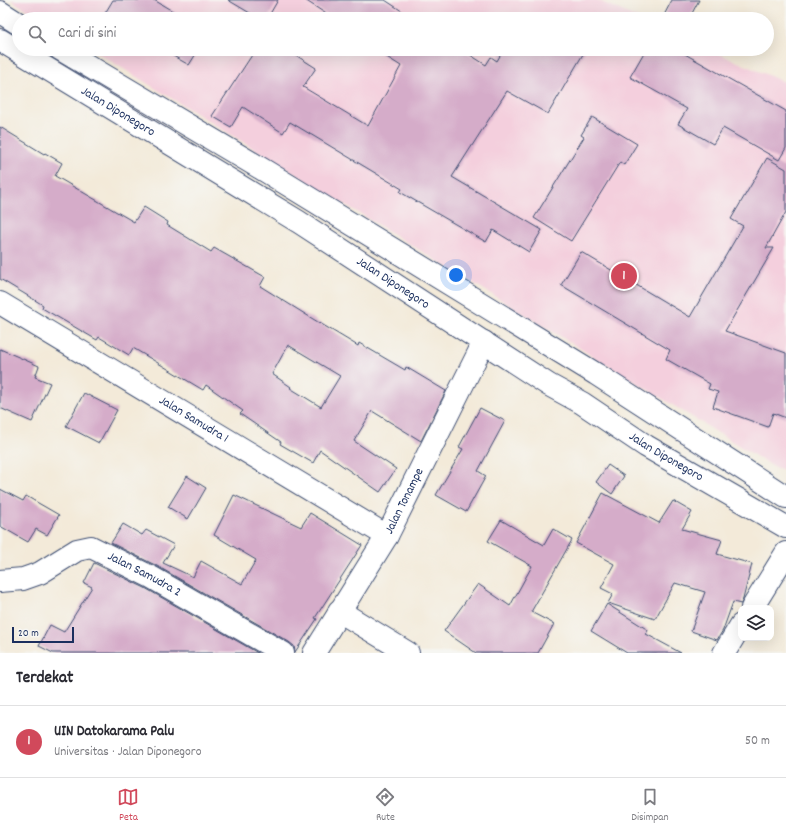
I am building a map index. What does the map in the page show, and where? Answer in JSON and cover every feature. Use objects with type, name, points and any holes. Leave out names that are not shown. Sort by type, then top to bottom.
[{"type":"main road","points":[[0,12],[12,20]]},
{"type":"main road","name":"Jalan Diponegoro","points":[[0,40],[12,47]]},
{"type":"main road","name":"Jalan Diponegoro","points":[[26,56],[299,222],[549,385],[582,403],[646,446],[786,527]]},
{"type":"main road","name":"Jalan Diponegoro","points":[[72,56],[267,172],[596,374],[786,497]]},
{"type":"main road","name":"Jalan Samudra 1","points":[[0,303],[387,536]]},
{"type":"main road","name":"Jalan Tonampe","points":[[314,653],[387,536],[484,342]]},
{"type":"main road","points":[[582,403],[596,374]]},
{"type":"main road","name":"Jalan Samudra 2","points":[[0,581],[23,579],[40,573],[77,550],[91,547],[151,577],[283,653]]},
{"type":"main road","points":[[754,605],[786,553]]},
{"type":"main road","points":[[339,611],[408,653]]},
{"type":"main road","points":[[724,653],[738,630]]},
{"type":"shaded area","points":[[11,0],[597,0],[624,12],[31,12]]},
{"type":"shaded area","points":[[102,56],[724,56],[786,83],[786,469],[777,469]]},
{"type":"building","points":[[113,0],[154,0],[174,12],[106,12]]},
{"type":"building","points":[[228,0],[278,0],[271,12],[248,12]]},
{"type":"building","points":[[305,0],[385,0],[403,12],[323,12]]},
{"type":"building","points":[[672,0],[699,0],[693,12],[666,12]]},
{"type":"building","points":[[173,56],[195,56],[189,65]]},
{"type":"building","points":[[251,56],[297,56],[316,68],[303,87],[368,126],[401,66],[385,56],[472,56],[486,65],[491,57],[497,61],[500,56],[582,56],[548,114],[507,91],[452,177],[542,230],[529,252],[493,230],[486,242],[400,192],[402,189],[290,122],[283,133],[243,107],[231,127],[212,116]]},
{"type":"building","points":[[642,56],[688,56],[786,111],[786,148],[779,160],[723,128],[713,144],[678,124],[687,109],[630,77]]},
{"type":"building","points":[[592,117],[637,144],[624,165],[620,162],[571,241],[534,218],[584,137],[581,135]]},
{"type":"building","points":[[0,127],[44,154],[45,153],[62,163],[55,176],[134,222],[144,207],[168,222],[167,225],[211,252],[214,248],[265,277],[260,286],[313,319],[358,346],[359,343],[405,370],[406,367],[446,391],[421,441],[372,411],[354,441],[396,469],[380,492],[320,450],[313,463],[280,444],[281,442],[240,414],[243,411],[206,385],[203,390],[133,348],[129,355],[99,337],[97,340],[42,308],[43,305],[0,279]],"holes":[[[288,345],[340,376],[321,407],[290,388],[291,387],[272,374]]]},
{"type":"building","points":[[767,158],[786,169],[786,212],[766,248],[774,248],[725,331],[786,353],[786,418],[773,413],[768,427],[713,407],[718,392],[708,389],[710,384],[666,359],[670,350],[561,285],[581,252],[690,317],[743,226],[731,219]]},
{"type":"building","points":[[0,349],[39,366],[35,377],[50,383],[32,422],[0,408]]},
{"type":"building","points":[[84,393],[117,410],[99,443],[66,426]]},
{"type":"building","points":[[480,408],[505,421],[478,471],[486,476],[466,512],[436,495],[463,449],[459,447]]},
{"type":"building","points":[[608,465],[624,476],[612,494],[596,482]]},
{"type":"building","points":[[187,476],[206,488],[188,519],[168,507]]},
{"type":"building","points":[[0,489],[23,501],[26,496],[59,515],[47,535],[36,529],[28,542],[0,526]]},
{"type":"building","points":[[603,493],[659,523],[673,501],[692,512],[682,529],[722,540],[717,554],[752,564],[741,604],[733,602],[723,630],[717,640],[691,631],[705,592],[675,583],[655,619],[608,603],[613,594],[601,588],[614,564],[576,543]]},
{"type":"building","points":[[234,495],[301,527],[310,513],[362,545],[295,652],[294,646],[289,642],[157,566],[111,543],[123,524],[142,535],[146,530],[174,545],[163,563],[193,577],[201,561],[242,584],[256,560],[214,535]]},
{"type":"building","points":[[501,520],[544,545],[553,529],[572,540],[531,612],[554,624],[538,653],[476,653],[444,631],[478,584],[510,606],[532,566],[488,541]]},
{"type":"building","points":[[94,563],[145,588],[258,653],[53,653],[39,646],[50,625],[64,632],[92,587],[84,583]]},
{"type":"building","points":[[607,604],[648,630],[646,634],[681,653],[627,653],[591,631]]},
{"type":"place","name":"UIN Datokarama Palu","points":[[624,276]]}]
